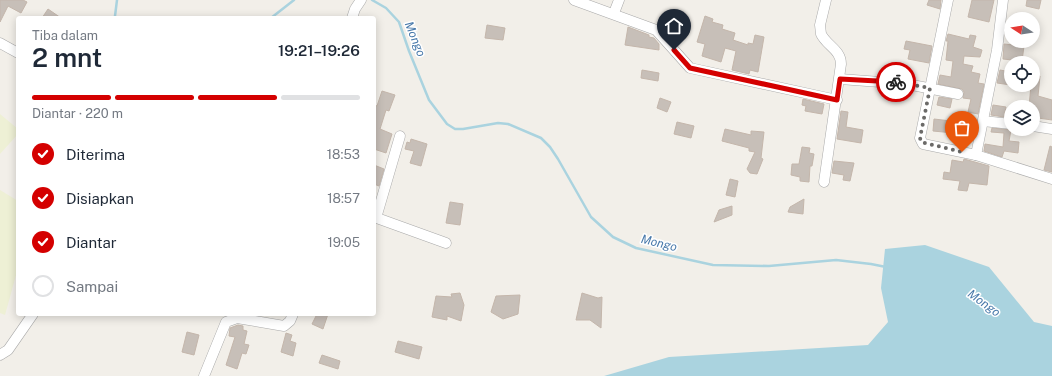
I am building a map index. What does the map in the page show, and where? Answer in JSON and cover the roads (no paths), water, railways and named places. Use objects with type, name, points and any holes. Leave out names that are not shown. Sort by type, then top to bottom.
[{"type":"street","points":[[353,14],[361,0]]},
{"type":"street","points":[[574,0],[614,13],[656,30],[690,68],[837,100]]},
{"type":"street","points":[[614,13],[619,0]]},
{"type":"street","points":[[824,182],[840,79],[840,56],[821,34],[820,25],[826,0]]},
{"type":"street","points":[[948,0],[920,138],[921,142],[976,155],[1052,179]]},
{"type":"street","points":[[976,155],[997,50],[1003,0]]},
{"type":"street","points":[[0,43],[16,52]]},
{"type":"street","points":[[840,79],[891,82],[958,94]]},
{"type":"street","points":[[983,121],[1004,123]]},
{"type":"street","points":[[1040,127],[1052,129]]},
{"type":"street","points":[[376,215],[400,136]]},
{"type":"street","points":[[376,218],[446,243]]},
{"type":"street","points":[[0,355],[8,350],[32,316]]},
{"type":"street","points":[[204,376],[226,322],[237,318],[284,326],[290,321],[292,316]]},
{"type":"water","points":[[925,245],[989,267],[1034,322],[1052,326],[1052,376],[604,376],[669,357],[868,345],[888,322],[881,288],[885,249]]},
{"type":"waterway","name":"Mongo","points":[[115,16],[117,0]]},
{"type":"waterway","name":"Mongo","points":[[274,16],[294,0]]},
{"type":"waterway","name":"Mongo","points":[[372,0],[386,8],[399,22],[429,100],[447,124],[455,129],[498,123],[508,124],[541,138],[550,147],[558,159],[591,217],[613,237],[636,248],[713,265],[769,266],[836,260],[886,267]]}]
